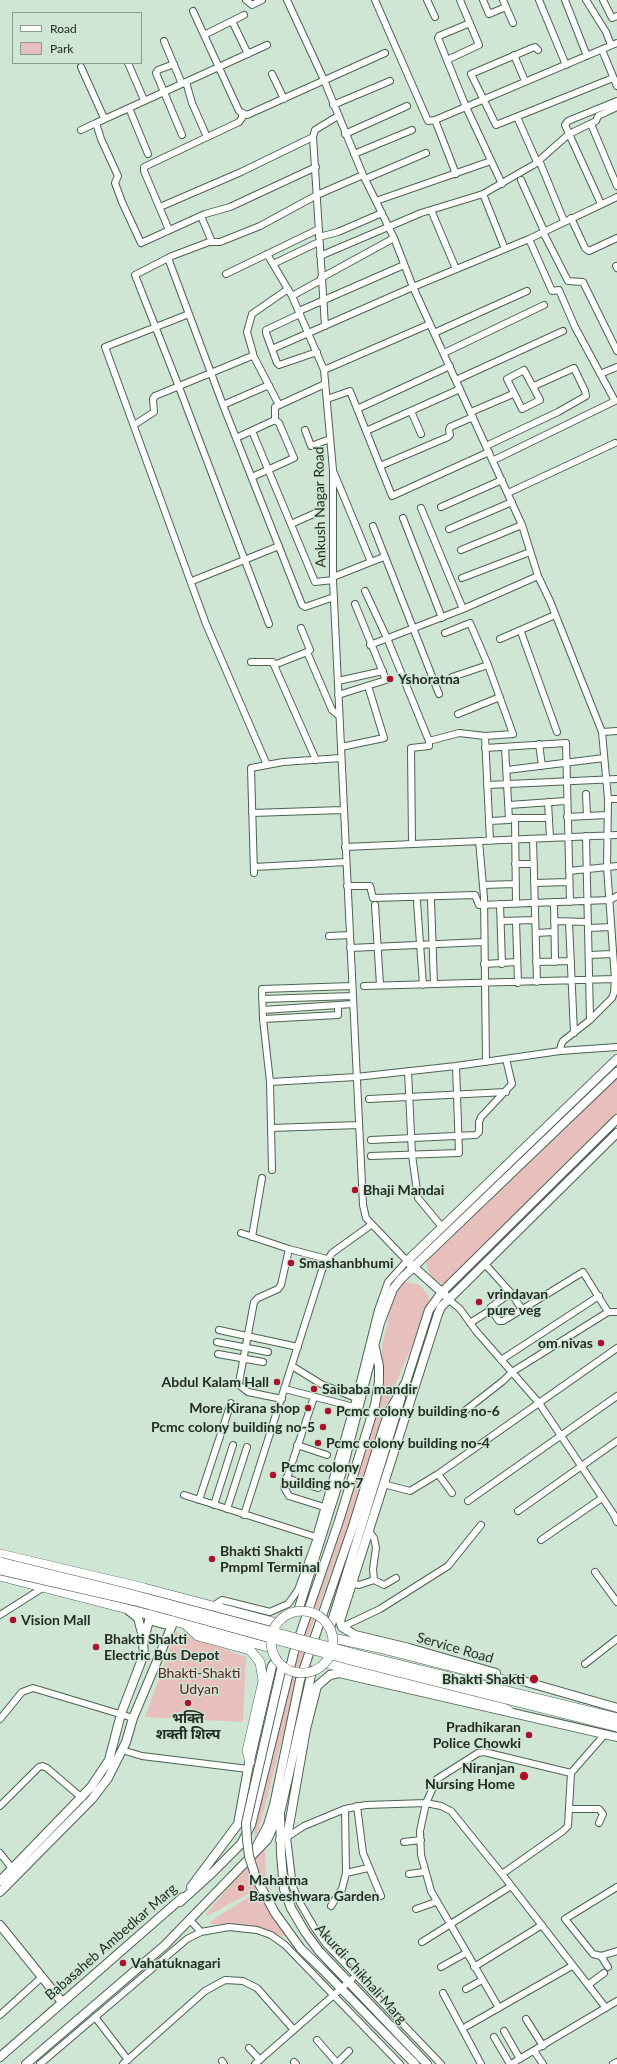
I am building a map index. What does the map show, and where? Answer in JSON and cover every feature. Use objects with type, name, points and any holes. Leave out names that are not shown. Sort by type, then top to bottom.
[{"type":"highway","points":[[0,1554],[182,1597],[277,1623]]},
{"type":"highway","points":[[0,1562],[123,1592],[356,1654],[617,1718]]},
{"type":"highway","points":[[0,1570],[136,1601],[342,1658],[617,1727]]},
{"type":"highway","points":[[0,1576],[124,1608],[173,1623],[195,1626],[271,1648]]},
{"type":"highway","points":[[298,1611],[308,1611],[317,1614],[330,1628],[333,1638],[332,1651],[325,1663],[312,1672],[296,1672],[279,1663],[271,1648],[272,1635],[277,1623],[286,1615],[298,1611]]},
{"type":"highway","points":[[185,1624],[198,1636],[250,1650],[260,1662],[263,1681],[247,1751],[249,1765]]},
{"type":"highway","points":[[333,1638],[504,1680],[522,1680]]},
{"type":"highway","points":[[325,1663],[495,1703],[509,1711]]},
{"type":"main road","points":[[448,1299],[407,1260],[617,1060]]},
{"type":"main road","points":[[298,1611],[319,1537],[327,1523],[343,1468],[380,1323],[393,1289],[401,1279],[617,1072]]},
{"type":"main road","points":[[330,1628],[429,1310],[442,1292],[617,1119]]},
{"type":"main road","points":[[342,1627],[340,1621],[351,1584],[438,1314],[448,1299],[486,1264],[617,1132]]},
{"type":"main road","points":[[180,1902],[241,1844],[251,1825],[294,1652],[339,1521],[375,1405],[379,1382],[379,1366],[374,1345]]},
{"type":"main road","points":[[252,1855],[268,1825],[274,1805],[300,1680],[353,1526],[384,1426],[390,1410],[406,1382]]},
{"type":"main road","points":[[143,1642],[157,1591]]},
{"type":"main road","points":[[0,1881],[15,1872],[92,1799],[108,1778],[122,1750],[133,1718],[173,1623],[182,1597]]},
{"type":"main road","points":[[0,1892],[15,1872],[82,1798],[100,1776],[109,1760],[121,1714],[144,1654],[138,1618],[124,1608]]},
{"type":"main road","name":"Service Road","points":[[342,1627],[354,1635],[409,1648],[617,1708]]},
{"type":"main road","points":[[141,1661],[154,1666]]},
{"type":"main road","name":"Babasaheb Ambedkar Marg","points":[[0,2057],[62,2002],[180,1902],[238,1824],[252,1750],[272,1666],[279,1663]]},
{"type":"main road","name":"Akurdi Chikhali Marg","points":[[279,1663],[246,1823],[249,1856],[256,1878],[272,1907],[301,1949],[342,1988],[415,2064]]},
{"type":"main road","points":[[26,2064],[165,1945],[267,1840],[280,1809],[287,1784],[312,1672]]},
{"type":"main road","name":"Akurdi Chikhali Marg","points":[[428,2064],[312,1943],[289,1903],[282,1880],[284,1839],[306,1729],[317,1686],[330,1676],[339,1673],[464,1703],[509,1711]]},
{"type":"main road","points":[[509,1711],[617,1737]]},
{"type":"main road","points":[[280,1809],[284,1839]]},
{"type":"main road","points":[[0,1925],[62,2002]]},
{"type":"street","points":[[246,0],[252,5],[262,0]]},
{"type":"street","points":[[287,0],[324,80],[333,105],[364,177],[394,238],[413,287],[486,446],[494,460],[522,525],[538,576],[602,732],[605,780],[608,799],[607,868],[615,979],[615,999],[563,1041],[560,1051]]},
{"type":"street","points":[[375,0],[428,121],[435,120],[614,44],[586,0]]},
{"type":"street","points":[[428,0],[435,17]]},
{"type":"street","points":[[447,60],[479,45],[460,0]]},
{"type":"street","points":[[483,0],[489,14],[506,7]]},
{"type":"street","points":[[503,0],[513,23]]},
{"type":"street","points":[[539,0],[566,65]]},
{"type":"street","points":[[565,0],[587,56]]},
{"type":"street","points":[[603,0],[612,18],[617,16]]},
{"type":"street","points":[[193,11],[239,111],[246,115],[385,53]]},
{"type":"street","points":[[204,35],[244,15]]},
{"type":"street","points":[[232,21],[248,54]]},
{"type":"street","points":[[470,23],[438,37],[466,107],[502,184]]},
{"type":"street","points":[[164,41],[207,137]]},
{"type":"street","points":[[81,130],[104,118],[219,68],[267,45]]},
{"type":"street","points":[[538,50],[535,47],[471,74],[496,125],[613,78]]},
{"type":"street","points":[[602,50],[617,86]]},
{"type":"street","points":[[514,55],[525,81]]},
{"type":"street","points":[[128,64],[144,100]]},
{"type":"street","points":[[174,64],[156,72],[182,135]]},
{"type":"street","points":[[81,67],[104,118]]},
{"type":"street","points":[[272,74],[284,99]]},
{"type":"street","points":[[333,105],[390,81]]},
{"type":"street","points":[[601,204],[565,123],[617,101]]},
{"type":"street","points":[[345,134],[407,106]]},
{"type":"street","points":[[320,256],[388,226],[431,210],[483,194],[502,184],[538,161],[569,134],[596,122],[598,116],[617,107]]},
{"type":"street","points":[[129,108],[148,154]]},
{"type":"street","points":[[169,230],[144,171],[144,167],[239,122],[242,118],[242,114]]},
{"type":"street","points":[[325,326],[313,137],[314,130],[338,116]]},
{"type":"street","points":[[517,117],[564,221]]},
{"type":"street","points":[[435,120],[456,174]]},
{"type":"street","points":[[96,123],[101,139],[118,176],[115,184],[140,243],[200,216],[230,207],[316,167]]},
{"type":"street","points":[[591,124],[617,186]]},
{"type":"street","points":[[354,154],[412,130]]},
{"type":"street","points":[[160,207],[241,172],[313,137]]},
{"type":"street","points":[[269,624],[179,386],[154,327],[135,275],[168,258],[212,242],[220,242],[260,226],[317,195],[426,153]]},
{"type":"street","points":[[376,201],[491,161]]},
{"type":"street","points":[[521,180],[568,281],[583,282],[617,351]]},
{"type":"street","points":[[483,194],[505,249]]},
{"type":"street","points":[[272,349],[413,287],[529,239],[617,197]]},
{"type":"street","points":[[431,210],[456,269]]},
{"type":"street","points":[[273,264],[319,239],[382,213]]},
{"type":"street","points":[[200,216],[212,242]]},
{"type":"street","points":[[571,218],[585,248],[589,251],[617,238]]},
{"type":"street","points":[[226,274],[243,264],[319,229]]},
{"type":"street","points":[[292,296],[394,238]]},
{"type":"street","points":[[494,460],[616,403],[575,327],[559,290],[552,291],[529,239]]},
{"type":"street","name":"Ankush Nagar Road","points":[[267,254],[292,296],[324,370],[333,470],[333,578],[362,1205],[366,1218],[371,1225]]},
{"type":"street","points":[[168,258],[211,374],[303,607],[334,597]]},
{"type":"street","points":[[317,352],[279,365],[266,330],[299,312],[404,265]]},
{"type":"street","points":[[279,405],[253,355],[247,335],[247,328],[252,314],[288,289]]},
{"type":"street","points":[[434,333],[527,291]]},
{"type":"street","points":[[444,353],[544,305]]},
{"type":"street","points":[[189,314],[105,347],[192,581],[206,624],[267,765]]},
{"type":"street","points":[[324,370],[430,324]]},
{"type":"street","points":[[456,380],[563,331]]},
{"type":"street","points":[[134,425],[154,412],[154,397],[253,355]]},
{"type":"street","points":[[357,409],[450,366]]},
{"type":"street","points":[[600,374],[617,367]]},
{"type":"street","points":[[486,446],[558,412],[586,396],[585,390],[574,368],[534,386]]},
{"type":"street","points":[[523,370],[527,372],[540,400],[523,409],[520,408],[513,394],[507,379],[523,370]]},
{"type":"street","points":[[275,420],[275,407],[325,384]]},
{"type":"street","points":[[223,405],[269,385]]},
{"type":"street","points":[[366,431],[460,389]]},
{"type":"street","points":[[326,399],[350,392],[392,496],[489,452]]},
{"type":"street","points":[[380,466],[448,437],[450,435],[450,427],[472,414],[513,394]]},
{"type":"street","points":[[411,411],[421,434]]},
{"type":"street","points":[[236,438],[275,420]]},
{"type":"street","points":[[252,477],[294,458],[280,422],[275,420]]},
{"type":"street","points":[[305,430],[311,446],[330,439]]},
{"type":"street","points":[[252,431],[315,582],[333,578],[384,557]]},
{"type":"street","points":[[508,493],[615,443]]},
{"type":"street","points":[[333,470],[371,562]]},
{"type":"street","points":[[441,507],[502,480]]},
{"type":"street","points":[[449,529],[512,502]]},
{"type":"street","points":[[421,508],[463,609]]},
{"type":"street","points":[[291,524],[318,512]]},
{"type":"street","points":[[403,518],[442,618]]},
{"type":"street","points":[[461,550],[522,525]]},
{"type":"street","points":[[373,526],[412,629],[439,694]]},
{"type":"street","points":[[192,581],[279,546]]},
{"type":"street","points":[[462,578],[530,552]]},
{"type":"street","points":[[370,645],[442,618],[538,576]]},
{"type":"street","points":[[365,591],[387,638],[429,741],[429,746],[410,748],[412,844]]},
{"type":"street","points":[[338,695],[386,680],[370,645],[355,604]]},
{"type":"street","points":[[500,639],[521,632],[555,615]]},
{"type":"street","points":[[429,741],[459,733],[485,736],[513,734],[488,665],[470,623],[445,632]]},
{"type":"street","points":[[274,665],[310,650],[301,628]]},
{"type":"street","points":[[521,632],[557,732]]},
{"type":"street","points":[[307,652],[332,710],[339,716]]},
{"type":"street","points":[[252,662],[273,662],[316,760]]},
{"type":"street","points":[[452,677],[488,665]]},
{"type":"street","points":[[338,681],[383,671]]},
{"type":"street","points":[[341,747],[384,738],[368,686]]},
{"type":"street","points":[[458,714],[500,697]]},
{"type":"street","points":[[602,732],[617,731]]},
{"type":"street","points":[[485,736],[490,841]]},
{"type":"street","points":[[486,748],[566,743],[566,801],[570,902]]},
{"type":"street","points":[[539,744],[542,766]]},
{"type":"street","points":[[505,747],[509,805],[516,840],[514,864],[516,904]]},
{"type":"street","points":[[342,758],[283,762],[251,768],[254,870],[346,862]]},
{"type":"street","points":[[507,770],[604,758]]},
{"type":"street","points":[[487,786],[617,779]]},
{"type":"street","points":[[586,794],[587,816]]},
{"type":"street","points":[[608,799],[617,799]]},
{"type":"street","points":[[509,805],[566,801]]},
{"type":"street","points":[[548,802],[550,838]]},
{"type":"street","points":[[252,813],[343,810]]},
{"type":"street","points":[[567,817],[607,815]]},
{"type":"street","points":[[489,821],[508,820],[512,818],[549,818]]},
{"type":"street","points":[[345,847],[617,835]]},
{"type":"street","points":[[586,836],[590,954],[590,1020]]},
{"type":"street","points":[[533,839],[537,982]]},
{"type":"street","points":[[479,841],[483,905],[486,1062]]},
{"type":"street","points":[[514,864],[534,864]]},
{"type":"street","points":[[569,870],[586,870],[617,866]]},
{"type":"street","points":[[534,883],[569,882]]},
{"type":"street","points":[[482,886],[515,884]]},
{"type":"street","points":[[347,886],[370,886],[373,898],[475,895],[478,904],[483,905],[610,900],[617,896]]},
{"type":"street","points":[[431,901],[434,984]]},
{"type":"street","points":[[417,902],[422,985]]},
{"type":"street","points":[[554,902],[555,962]]},
{"type":"street","points":[[500,904],[502,964]]},
{"type":"street","points":[[375,905],[380,985]]},
{"type":"street","points":[[501,921],[535,920]]},
{"type":"street","points":[[516,921],[518,982]]},
{"type":"street","points":[[554,921],[611,927]]},
{"type":"street","points":[[569,922],[574,1033]]},
{"type":"street","points":[[536,933],[554,932]]},
{"type":"street","points":[[329,936],[350,935]]},
{"type":"street","points":[[350,948],[483,942]]},
{"type":"street","points":[[590,954],[612,954]]},
{"type":"street","points":[[536,962],[571,961]]},
{"type":"street","points":[[484,964],[517,962]]},
{"type":"street","points":[[364,986],[485,984],[615,979]]},
{"type":"street","points":[[272,1170],[270,1082],[262,1010],[262,989],[352,986]]},
{"type":"street","points":[[262,999],[352,996]]},
{"type":"street","points":[[263,1019],[338,1015],[338,1004]]},
{"type":"street","points":[[262,1010],[353,1004]]},
{"type":"street","points":[[270,1082],[356,1077],[456,1066],[560,1051],[617,1047]]},
{"type":"street","points":[[371,1140],[474,1136],[478,1134],[480,1119],[512,1086],[513,1082],[506,1059]]},
{"type":"street","points":[[371,1156],[459,1153],[456,1066]]},
{"type":"street","points":[[408,1071],[412,1155],[418,1198],[442,1227]]},
{"type":"street","points":[[369,1099],[506,1092]]},
{"type":"street","points":[[271,1128],[359,1125]]},
{"type":"street","points":[[252,1237],[262,1178]]},
{"type":"street","points":[[213,1606],[222,1600],[270,1612],[288,1604],[298,1590],[319,1537],[324,1508],[354,1407],[374,1321],[384,1291],[392,1276],[407,1260],[371,1225],[341,1245],[327,1259],[244,1515]]},
{"type":"street","points":[[241,1233],[289,1250],[327,1259]]},
{"type":"street","points":[[282,1399],[256,1395],[242,1388],[240,1385],[240,1377],[249,1336],[254,1302],[258,1298],[278,1288],[281,1284],[289,1250]]},
{"type":"street","points":[[486,1264],[522,1309]]},
{"type":"street","points":[[470,1323],[489,1311],[493,1312],[501,1322],[583,1272],[608,1312]]},
{"type":"street","points":[[491,1307],[511,1294]]},
{"type":"street","points":[[501,1360],[599,1296]]},
{"type":"street","points":[[448,1299],[539,1403],[602,1498],[616,1514],[617,1522]]},
{"type":"street","points":[[462,1413],[503,1381],[512,1372],[608,1312],[617,1312]]},
{"type":"street","points":[[219,1330],[298,1347]]},
{"type":"street","points":[[217,1342],[268,1352]]},
{"type":"street","points":[[383,1484],[410,1491],[438,1474],[617,1348]]},
{"type":"street","points":[[218,1354],[263,1362]]},
{"type":"street","points":[[292,1366],[321,1384],[356,1398]]},
{"type":"street","points":[[285,1389],[354,1407]]},
{"type":"street","points":[[468,1501],[617,1396]]},
{"type":"street","points":[[314,1397],[284,1487],[289,1496],[324,1508]]},
{"type":"street","points":[[199,1500],[231,1403]]},
{"type":"street","points":[[518,1511],[617,1441]]},
{"type":"street","points":[[214,1505],[234,1445]]},
{"type":"street","points":[[297,1445],[327,1455]]},
{"type":"street","points":[[227,1509],[247,1447]]},
{"type":"street","points":[[438,1474],[452,1494]]},
{"type":"street","points":[[286,1478],[318,1488]]},
{"type":"street","points":[[184,1495],[244,1515],[319,1537]]},
{"type":"street","points":[[541,1540],[602,1498]]},
{"type":"street","points":[[342,1627],[380,1610],[448,1566],[480,1525]]},
{"type":"street","points":[[369,1531],[374,1538],[376,1548],[373,1569],[374,1580]]},
{"type":"street","points":[[595,1572],[617,1602]]},
{"type":"street","points":[[351,1584],[359,1585],[374,1580],[384,1586],[396,1578]]},
{"type":"street","points":[[0,1615],[44,1587]]},
{"type":"street","points":[[585,1664],[617,1639]]},
{"type":"street","points":[[0,1719],[22,1692],[33,1688],[133,1718]]},
{"type":"street","points":[[502,1874],[568,1826],[571,1773],[606,1734]]},
{"type":"street","points":[[122,1750],[142,1756],[249,1765]]},
{"type":"street","points":[[499,2008],[436,1902],[424,1872],[421,1855],[422,1815],[426,1803],[440,1776],[484,1752],[571,1773]]},
{"type":"street","points":[[0,1806],[39,1767],[42,1766],[47,1768],[82,1798]]},
{"type":"street","points":[[441,2064],[320,1937],[300,1903],[293,1882],[284,1839],[304,1826],[345,1809],[357,1806],[426,1803],[442,1806],[450,1811],[502,1874],[606,2008]]},
{"type":"street","points":[[357,1806],[363,1853],[381,1896]]},
{"type":"street","points":[[331,1906],[342,1889],[346,1873],[345,1809]]},
{"type":"street","points":[[570,1809],[602,1810],[603,1814],[599,1823]]},
{"type":"street","points":[[404,1842],[421,1840]]},
{"type":"street","points":[[0,1853],[15,1872]]},
{"type":"street","points":[[346,1873],[358,1872],[368,1868]]},
{"type":"street","points":[[409,1874],[424,1872]]},
{"type":"street","points":[[422,1942],[511,1886]]},
{"type":"street","points":[[608,1967],[601,1956],[589,1951],[565,1919],[617,1887]]},
{"type":"street","points":[[416,1909],[436,1902]]},
{"type":"street","points":[[190,1920],[200,1932]]},
{"type":"street","points":[[474,1967],[542,1925]]},
{"type":"street","points":[[40,2064],[186,1939],[200,1932],[229,1927],[257,1930],[271,1935],[300,1959],[400,2064]]},
{"type":"street","points":[[601,1956],[617,1952]]},
{"type":"street","points":[[441,1967],[466,1953]]},
{"type":"street","points":[[467,2026],[572,1966]]},
{"type":"street","points":[[588,1985],[604,1974]]},
{"type":"street","points":[[249,2048],[257,2062],[356,1976]]},
{"type":"street","points":[[0,2014],[42,1977]]},
{"type":"street","points":[[95,2017],[126,2062],[205,1991],[225,1980],[243,1981],[257,1988],[294,2030]]},
{"type":"street","points":[[466,1988],[482,1980]]},
{"type":"street","points":[[442,1993],[481,2064]]},
{"type":"street","points":[[494,2038],[511,2064],[617,2001]]},
{"type":"street","points":[[526,2020],[543,2046]]},
{"type":"street","points":[[504,2031],[520,2059]]},
{"type":"street","points":[[316,2040],[337,2064],[349,2051]]},
{"type":"street","points":[[534,2051],[543,2064]]},
{"type":"street","points":[[613,2064],[617,2062]]},
{"type":"green space","points":[[617,1074],[617,1115],[445,1285],[434,1279],[428,1270],[426,1263],[433,1254]]},
{"type":"green space","points":[[404,1282],[420,1285],[428,1295],[429,1302],[420,1328],[384,1410],[352,1514],[309,1634],[263,1814],[255,1839],[253,1820],[293,1661],[381,1376],[382,1347],[393,1298],[396,1288]]},
{"type":"green space","name":"Bhakti-Shakti Udyan","points":[[176,1632],[246,1657],[243,1722],[145,1717]]},
{"type":"green space","points":[[265,1844],[266,1884],[207,1916],[206,1914]]},
{"type":"green space","points":[[258,1891],[289,1937],[208,1923]]},
{"type":"place","name":"Yshoratna","points":[[390,679]]},
{"type":"place","name":"Bhaji Mandai","points":[[355,1190]]},
{"type":"place","name":"Smashanbhumi","points":[[291,1263]]},
{"type":"place","name":"vrindavan pure veg","points":[[479,1302]]},
{"type":"place","name":"om nivas","points":[[601,1343]]},
{"type":"place","name":"Abdul Kalam Hall","points":[[277,1382]]},
{"type":"place","name":"Saibaba mandir","points":[[314,1389]]},
{"type":"place","name":"More Kirana shop","points":[[308,1408]]},
{"type":"place","name":"Pcmc colony building no-6","points":[[328,1411]]},
{"type":"place","name":"Pcmc colony building no-5","points":[[323,1427]]},
{"type":"place","name":"Pcmc colony building no-4","points":[[318,1443]]},
{"type":"place","name":"Pcmc colony building no-7","points":[[273,1475]]},
{"type":"place","name":"Bhakti Shakti Pmpml Terminal","points":[[212,1559]]},
{"type":"place","name":"Vision Mall","points":[[13,1620]]},
{"type":"place","name":"Bhakti Shakti Electric Bus Depot","points":[[96,1647]]},
{"type":"place","name":"Bhakti Shakti","points":[[534,1679]]},
{"type":"place","name":"भक्ति शक्ती शिल्प","points":[[188,1703]]},
{"type":"place","name":"Pradhikaran Police Chowki","points":[[529,1735]]},
{"type":"place","name":"Niranjan Nursing Home","points":[[524,1776]]},
{"type":"place","name":"Mahatma Basveshwara Garden","points":[[241,1888]]},
{"type":"place","name":"Vahatuknagari","points":[[123,1963]]}]
